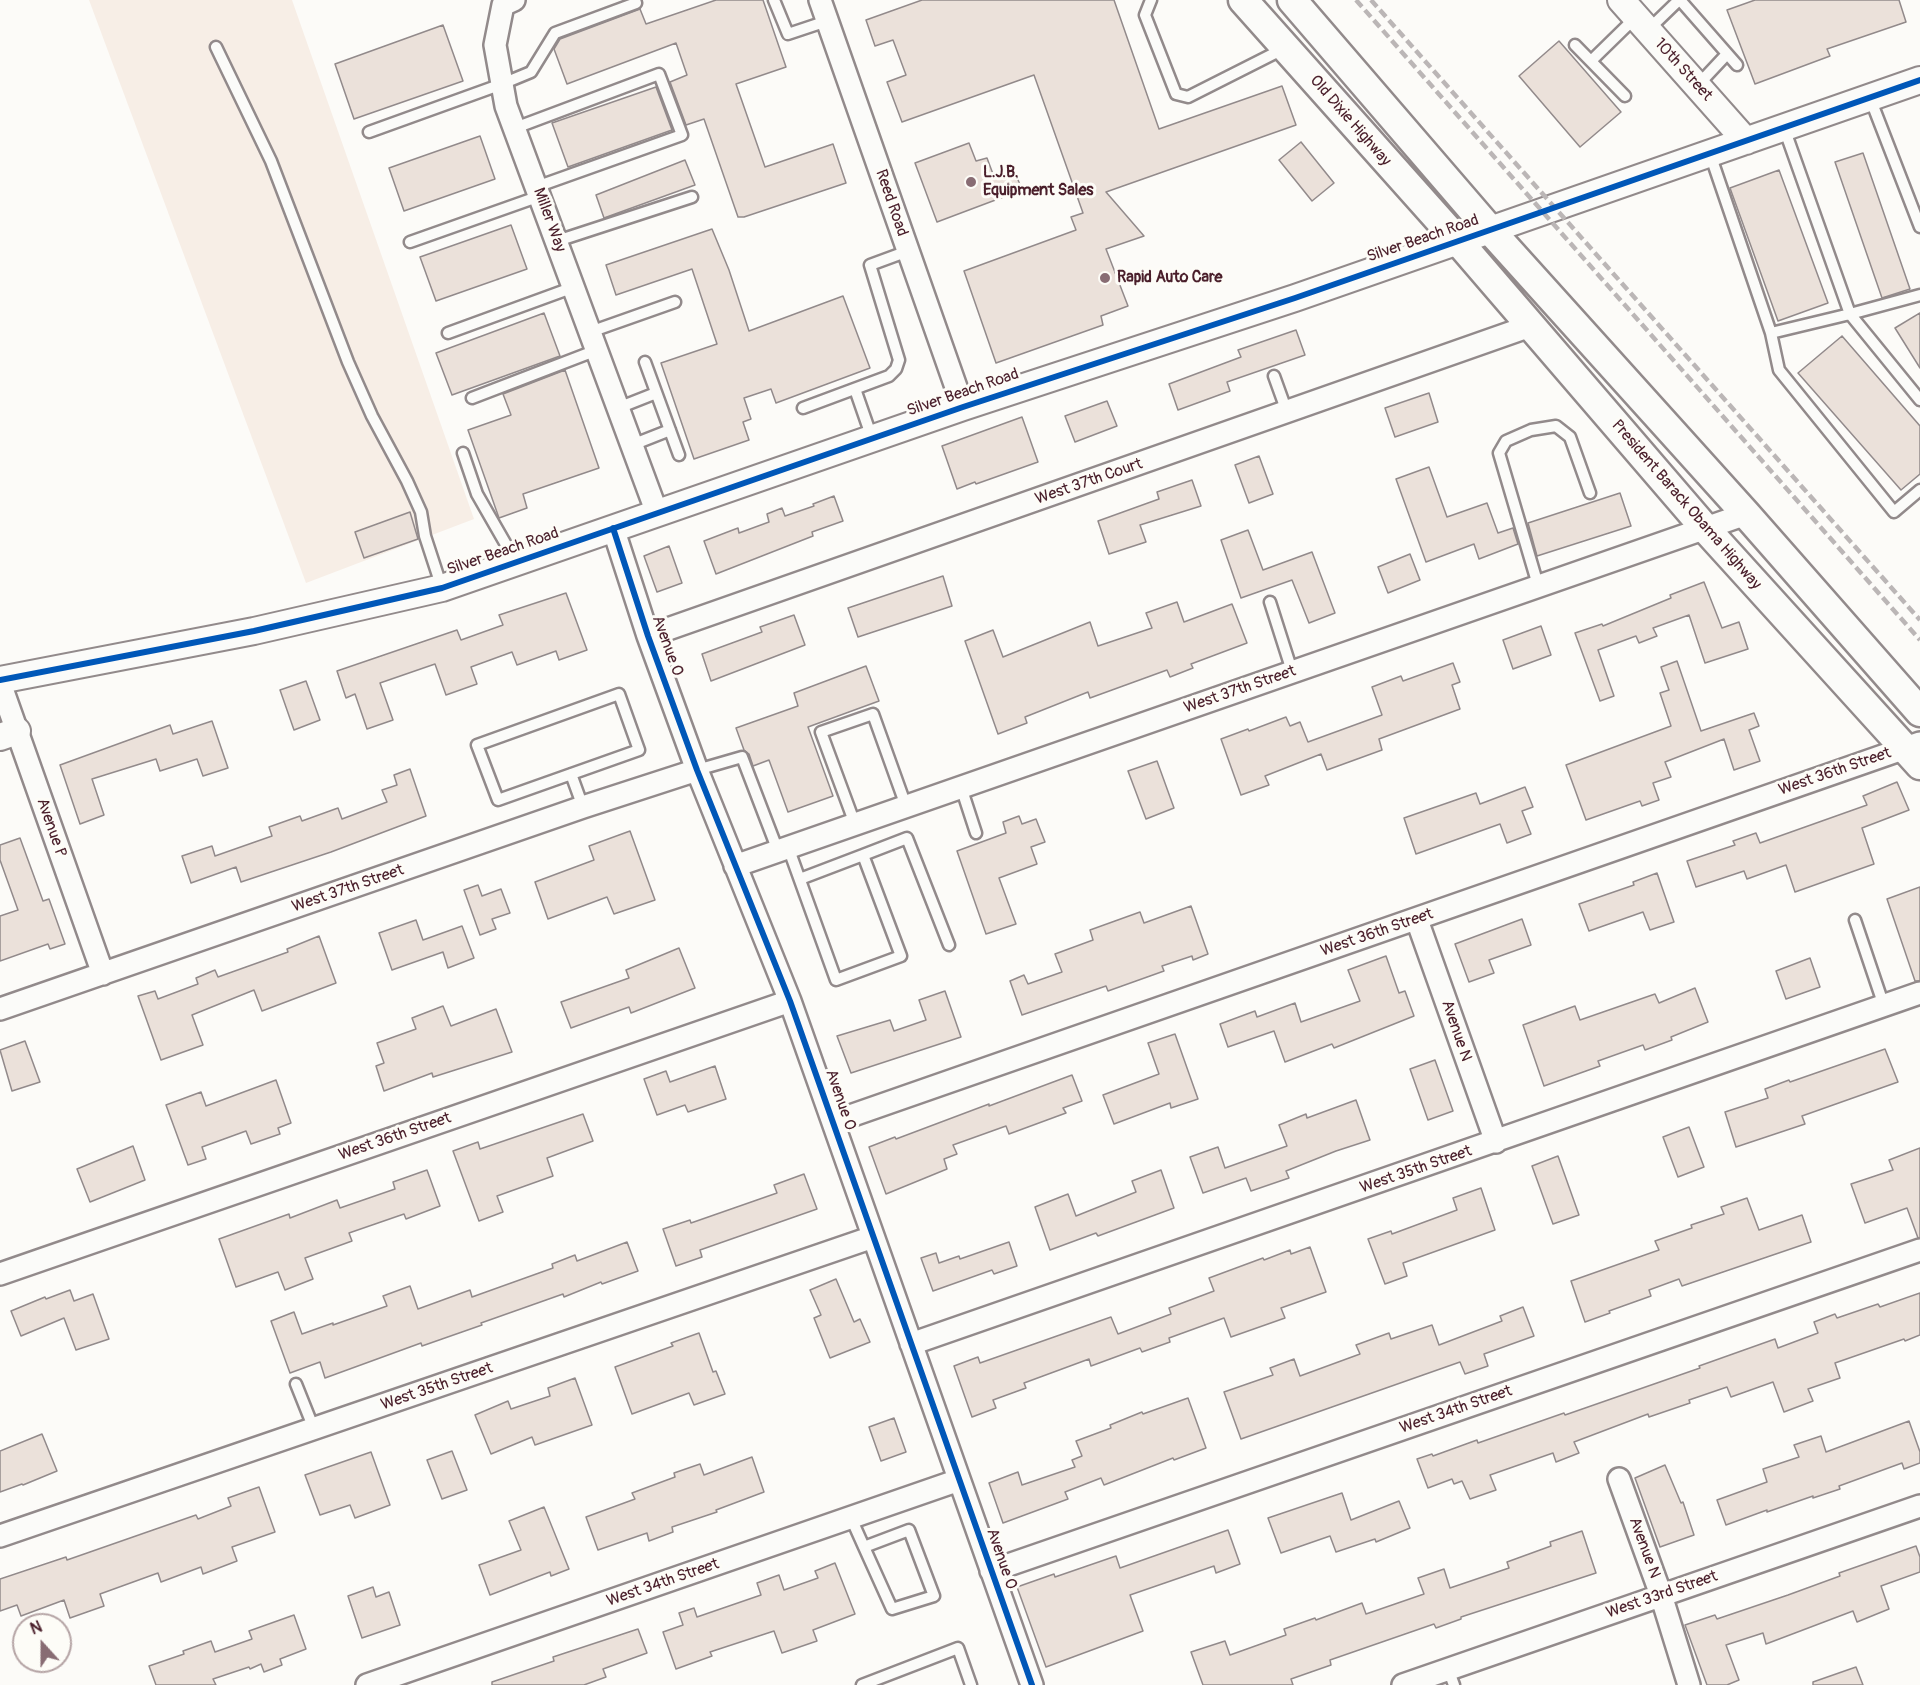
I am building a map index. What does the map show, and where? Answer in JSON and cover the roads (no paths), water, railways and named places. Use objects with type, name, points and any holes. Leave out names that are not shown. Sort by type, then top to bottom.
[{"type":"main road","name":"Old Dixie Highway","points":[[1244,0],[1458,241]]},
{"type":"main road","points":[[1292,0],[1490,230],[1746,514],[1920,712]]},
{"type":"main road","name":"President Barack Obama Highway","points":[[1458,241],[1704,528],[1915,752]]},
{"type":"street","name":"Reed Road","points":[[820,0],[963,407]]},
{"type":"street","name":"Miller Way","points":[[508,3],[495,45],[506,106],[629,438]]},
{"type":"street","name":"10th Street","points":[[1635,16],[1746,141]]},
{"type":"street","name":"Silver Beach Road","points":[[0,682],[254,631],[442,588],[963,407],[1283,302],[1920,80]]},
{"type":"street","name":"West 37th Court","points":[[648,636],[1530,326]]},
{"type":"street","points":[[629,438],[657,513]]},
{"type":"street","name":"West 37th Street","points":[[735,866],[1746,514]]},
{"type":"street","name":"Avenue O","points":[[613,528],[648,636],[698,770],[790,1001],[1032,1685]]},
{"type":"street","name":"Avenue P","points":[[0,682],[8,734],[103,974]]},
{"type":"street","name":"West 36th Street","points":[[833,1122],[1417,920],[1915,752]]},
{"type":"street","name":"West 37th Street","points":[[0,1009],[583,807],[698,770]]},
{"type":"street","name":"Avenue N","points":[[1417,920],[1496,1142]]},
{"type":"street","name":"West 35th Street","points":[[911,1344],[1920,993]]},
{"type":"street","name":"West 36th Street","points":[[0,1274],[790,1001]]},
{"type":"street","name":"West 35th Street","points":[[0,1536],[873,1237]]},
{"type":"street","name":"West 34th Street","points":[[991,1570],[1920,1250]]},
{"type":"street","name":"Avenue N","points":[[1619,1479],[1661,1596],[1689,1685]]},
{"type":"street","name":"West 34th Street","points":[[367,1685],[959,1480]]},
{"type":"street","name":"West 33rd Street","points":[[1403,1685],[1451,1677],[1661,1596],[1920,1506]]},
{"type":"lane","points":[[369,132],[531,72],[555,33],[636,3],[635,0]]},
{"type":"lane","points":[[774,0],[788,34],[827,21]]},
{"type":"lane","points":[[1150,0],[1145,15],[1176,94],[1188,97],[1285,47]]},
{"type":"lane","points":[[1591,61],[1635,16],[1680,0],[1737,64]]},
{"type":"lane","points":[[1575,45],[1625,96]]},
{"type":"lane","points":[[216,47],[271,161],[348,362],[372,416],[421,512],[425,536],[442,588]]},
{"type":"lane","points":[[1697,86],[1727,54]]},
{"type":"lane","points":[[410,242],[682,135],[659,74],[514,128]]},
{"type":"lane","points":[[1869,98],[1920,227]]},
{"type":"lane","points":[[1784,128],[1850,314],[1920,400]]},
{"type":"lane","points":[[1710,154],[1771,333],[1779,370],[1894,512],[1920,490]]},
{"type":"lane","points":[[557,242],[692,197]]},
{"type":"lane","points":[[803,408],[889,376],[896,369],[898,360],[870,265],[908,251]]},
{"type":"lane","points":[[448,333],[574,287]]},
{"type":"lane","points":[[1771,333],[1920,295]]},
{"type":"lane","points":[[472,398],[675,302]]},
{"type":"lane","points":[[645,362],[679,455]]},
{"type":"lane","points":[[1274,376],[1287,412]]},
{"type":"lane","points":[[855,389],[872,438]]},
{"type":"lane","points":[[618,408],[657,393]]},
{"type":"lane","points":[[1538,585],[1499,453],[1506,441],[1522,433],[1556,426],[1570,437],[1590,493]]},
{"type":"lane","points":[[629,438],[670,430]]},
{"type":"lane","points":[[463,453],[477,494],[516,562]]},
{"type":"lane","points":[[1270,602],[1292,671]]},
{"type":"lane","points":[[619,694],[639,750],[571,774],[498,800],[477,746],[619,694]]},
{"type":"lane","points":[[855,824],[821,732],[873,714],[906,806]]},
{"type":"lane","points":[[698,770],[742,757],[783,849],[800,879],[836,980],[901,956],[862,855]]},
{"type":"lane","points":[[571,774],[583,807]]},
{"type":"lane","points":[[961,787],[976,833]]},
{"type":"lane","points":[[800,879],[907,838],[949,945]]},
{"type":"lane","points":[[1855,920],[1884,1006]]},
{"type":"lane","points":[[296,1384],[314,1429]]},
{"type":"lane","points":[[851,1518],[892,1610],[934,1596],[909,1530],[864,1547]]},
{"type":"lane","points":[[862,1685],[958,1648],[971,1685]]},
{"type":"railway","points":[[1356,0],[1920,640]]},
{"type":"railway","points":[[1371,0],[1920,620]]},
{"type":"place","name":"L.J.B. Equipment Sales","points":[[971,182]]},
{"type":"place","name":"Rapid Auto Care","points":[[1105,278]]}]
